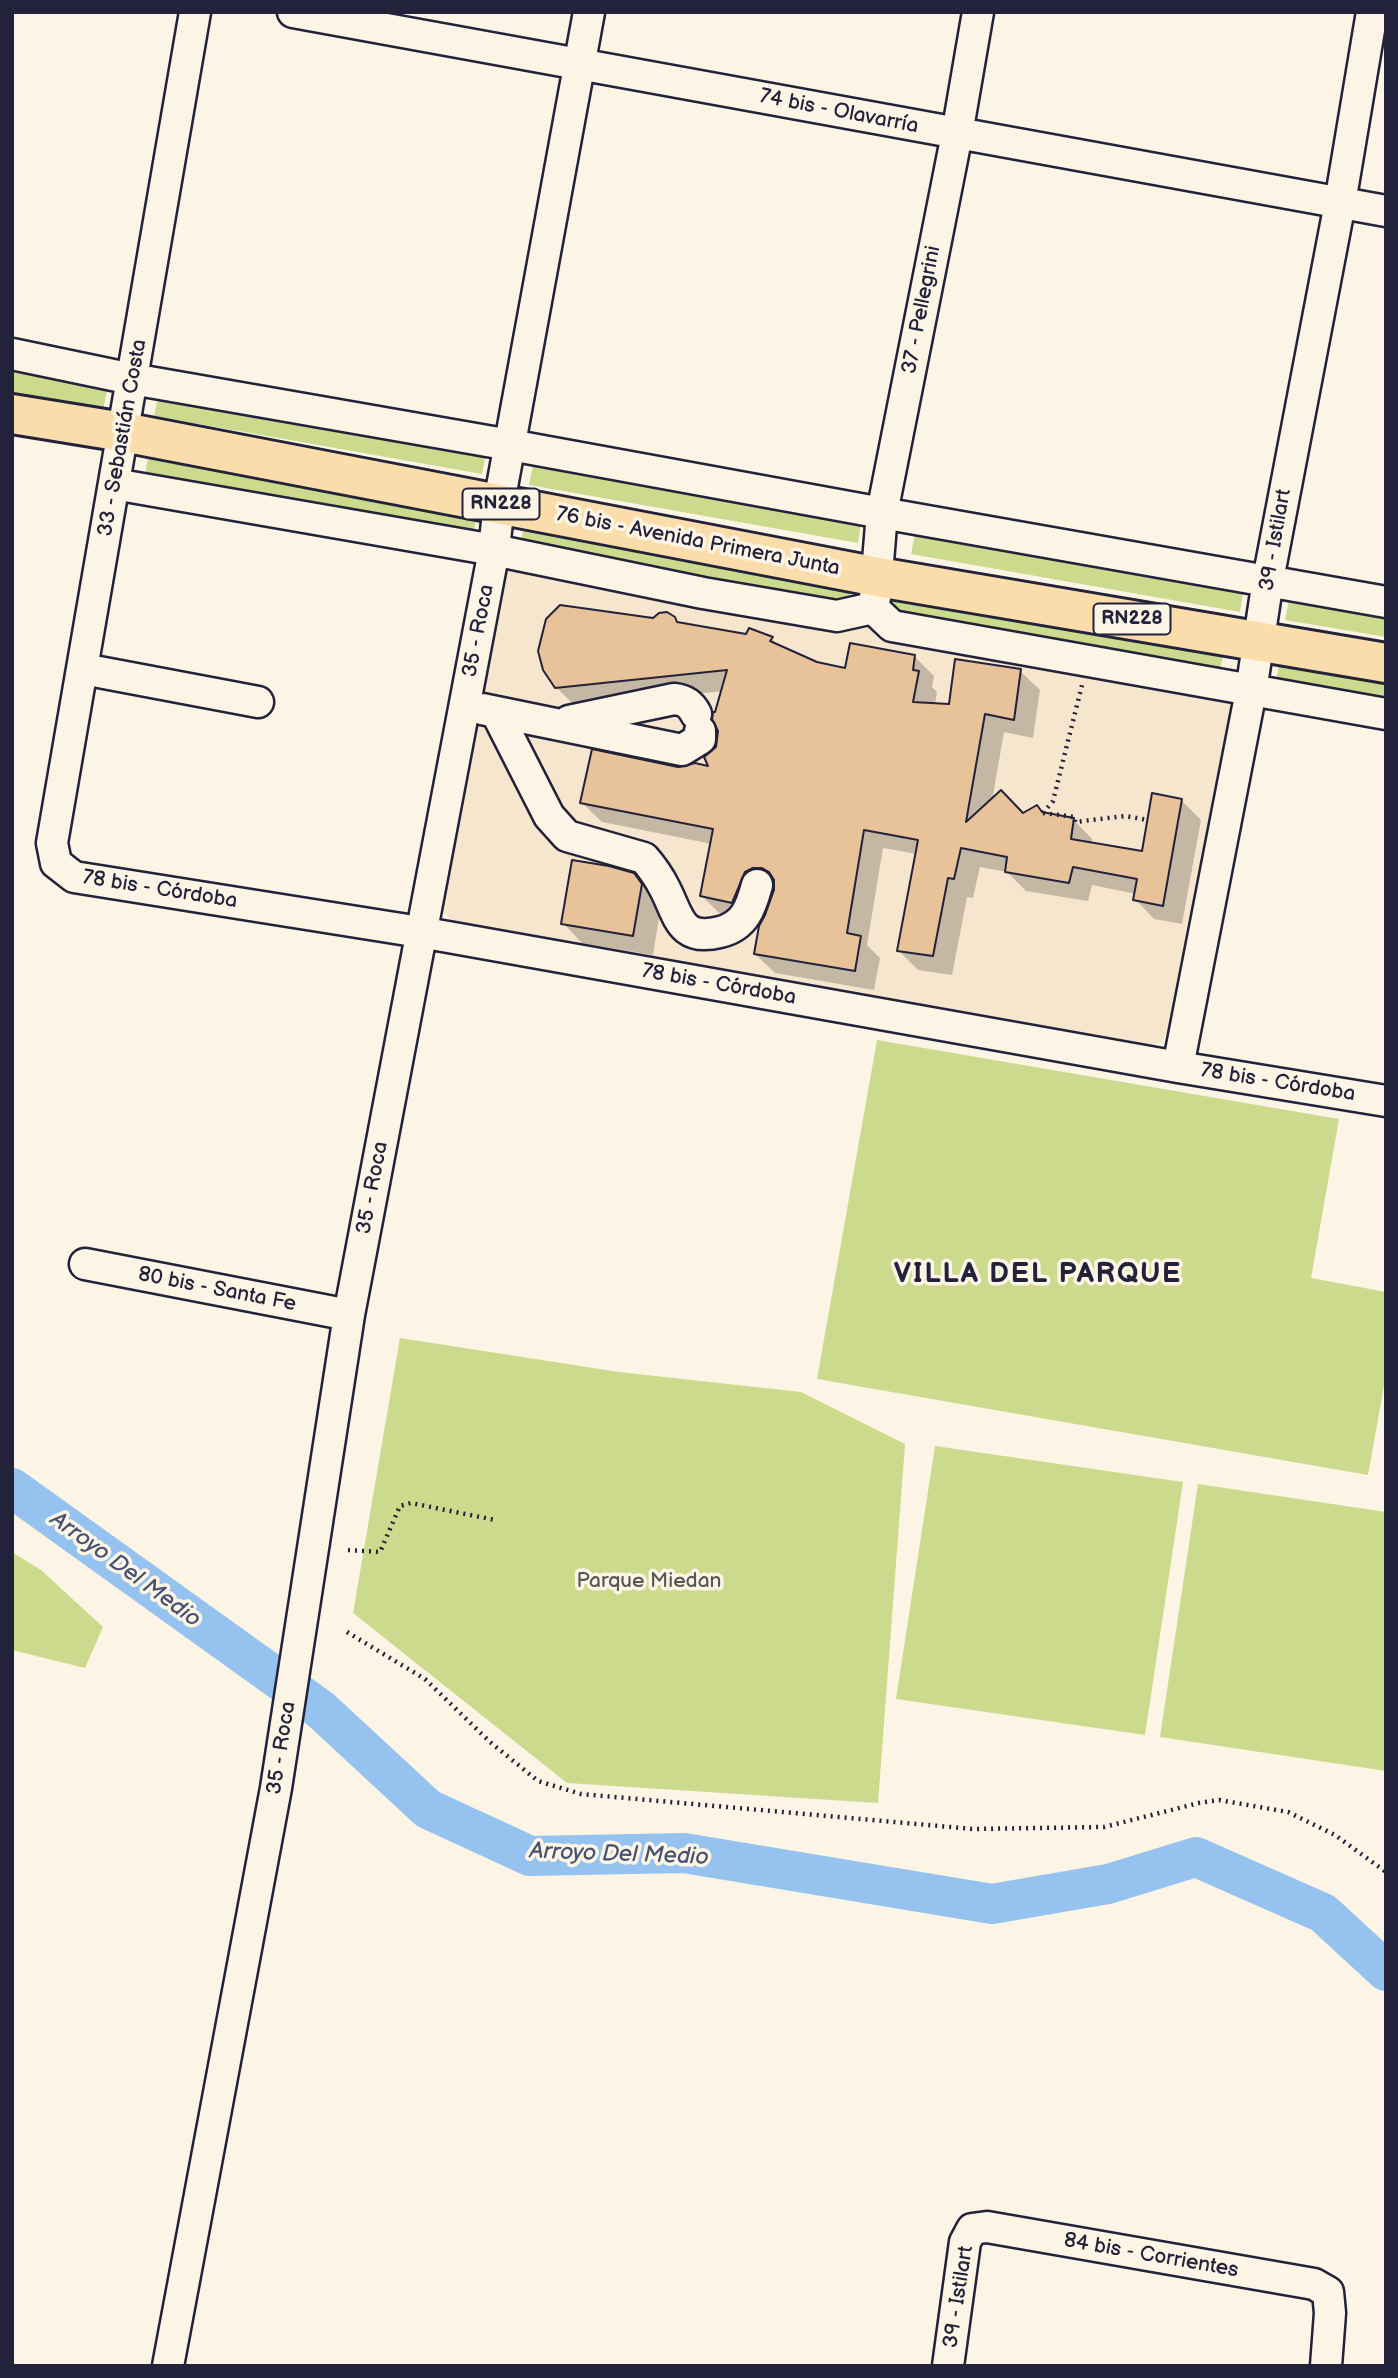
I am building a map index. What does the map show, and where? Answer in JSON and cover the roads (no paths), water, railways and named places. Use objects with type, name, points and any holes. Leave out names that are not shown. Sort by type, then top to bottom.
[{"type":"highway","name":"76 bis - Avenida Primera Junta","points":[[12,414],[123,432],[499,503],[876,593],[1259,640],[1386,663]]},
{"type":"street","name":"33 - Sebastián Costa","points":[[56,863],[52,843],[195,12]]},
{"type":"street","name":"74 bis - Olavarría","points":[[293,12],[1386,211]]},
{"type":"street","name":"35 - Roca","points":[[168,2366],[276,1788],[349,1315],[494,550],[499,503],[589,12]]},
{"type":"street","name":"37 - Pellegrini","points":[[876,593],[882,513],[957,134],[978,12]]},
{"type":"street","name":"39 - Istilart","points":[[1178,1066],[1251,691],[1268,580],[1340,203],[1372,12]]},
{"type":"street","points":[[12,355],[132,379],[510,444],[1386,602]]},
{"type":"street","name":"76 bis - Avenida Primera Junta","points":[[114,484],[494,550],[703,593],[837,616],[876,593],[892,626],[1386,714]]},
{"type":"street","points":[[83,669],[258,702]]},
{"type":"street","points":[[464,705],[496,712],[682,750],[700,739],[692,707],[683,700],[674,699],[556,724]]},
{"type":"street","points":[[496,712],[549,816],[567,836],[644,858],[666,891],[676,916],[689,931],[708,935],[726,931],[741,923],[750,910],[757,885]]},
{"type":"street","name":"78 bis - Córdoba","points":[[56,863],[74,877],[420,932],[1386,1101]]},
{"type":"street","name":"80 bis - Santa Fe","points":[[85,1264],[349,1315]]},
{"type":"street","name":"84 bis - Corrientes","points":[[972,2229],[987,2227],[1314,2284],[1328,2292],[1330,2312],[1326,2366]]},
{"type":"street","name":"39 - Istilart","points":[[948,2366],[965,2242],[972,2229]]},
{"type":"waterway","name":"Arroyo Del Medio","points":[[12,1488],[320,1709],[428,1809],[530,1856],[684,1853],[992,1904],[1108,1884],[1196,1857],[1323,1913],[1386,1971]]},
{"type":"district","name":"VILLA DEL PARQUE","points":[[1038,1275]]},
{"type":"park label","name":"Parque Miedan","points":[[649,1582]]}]
